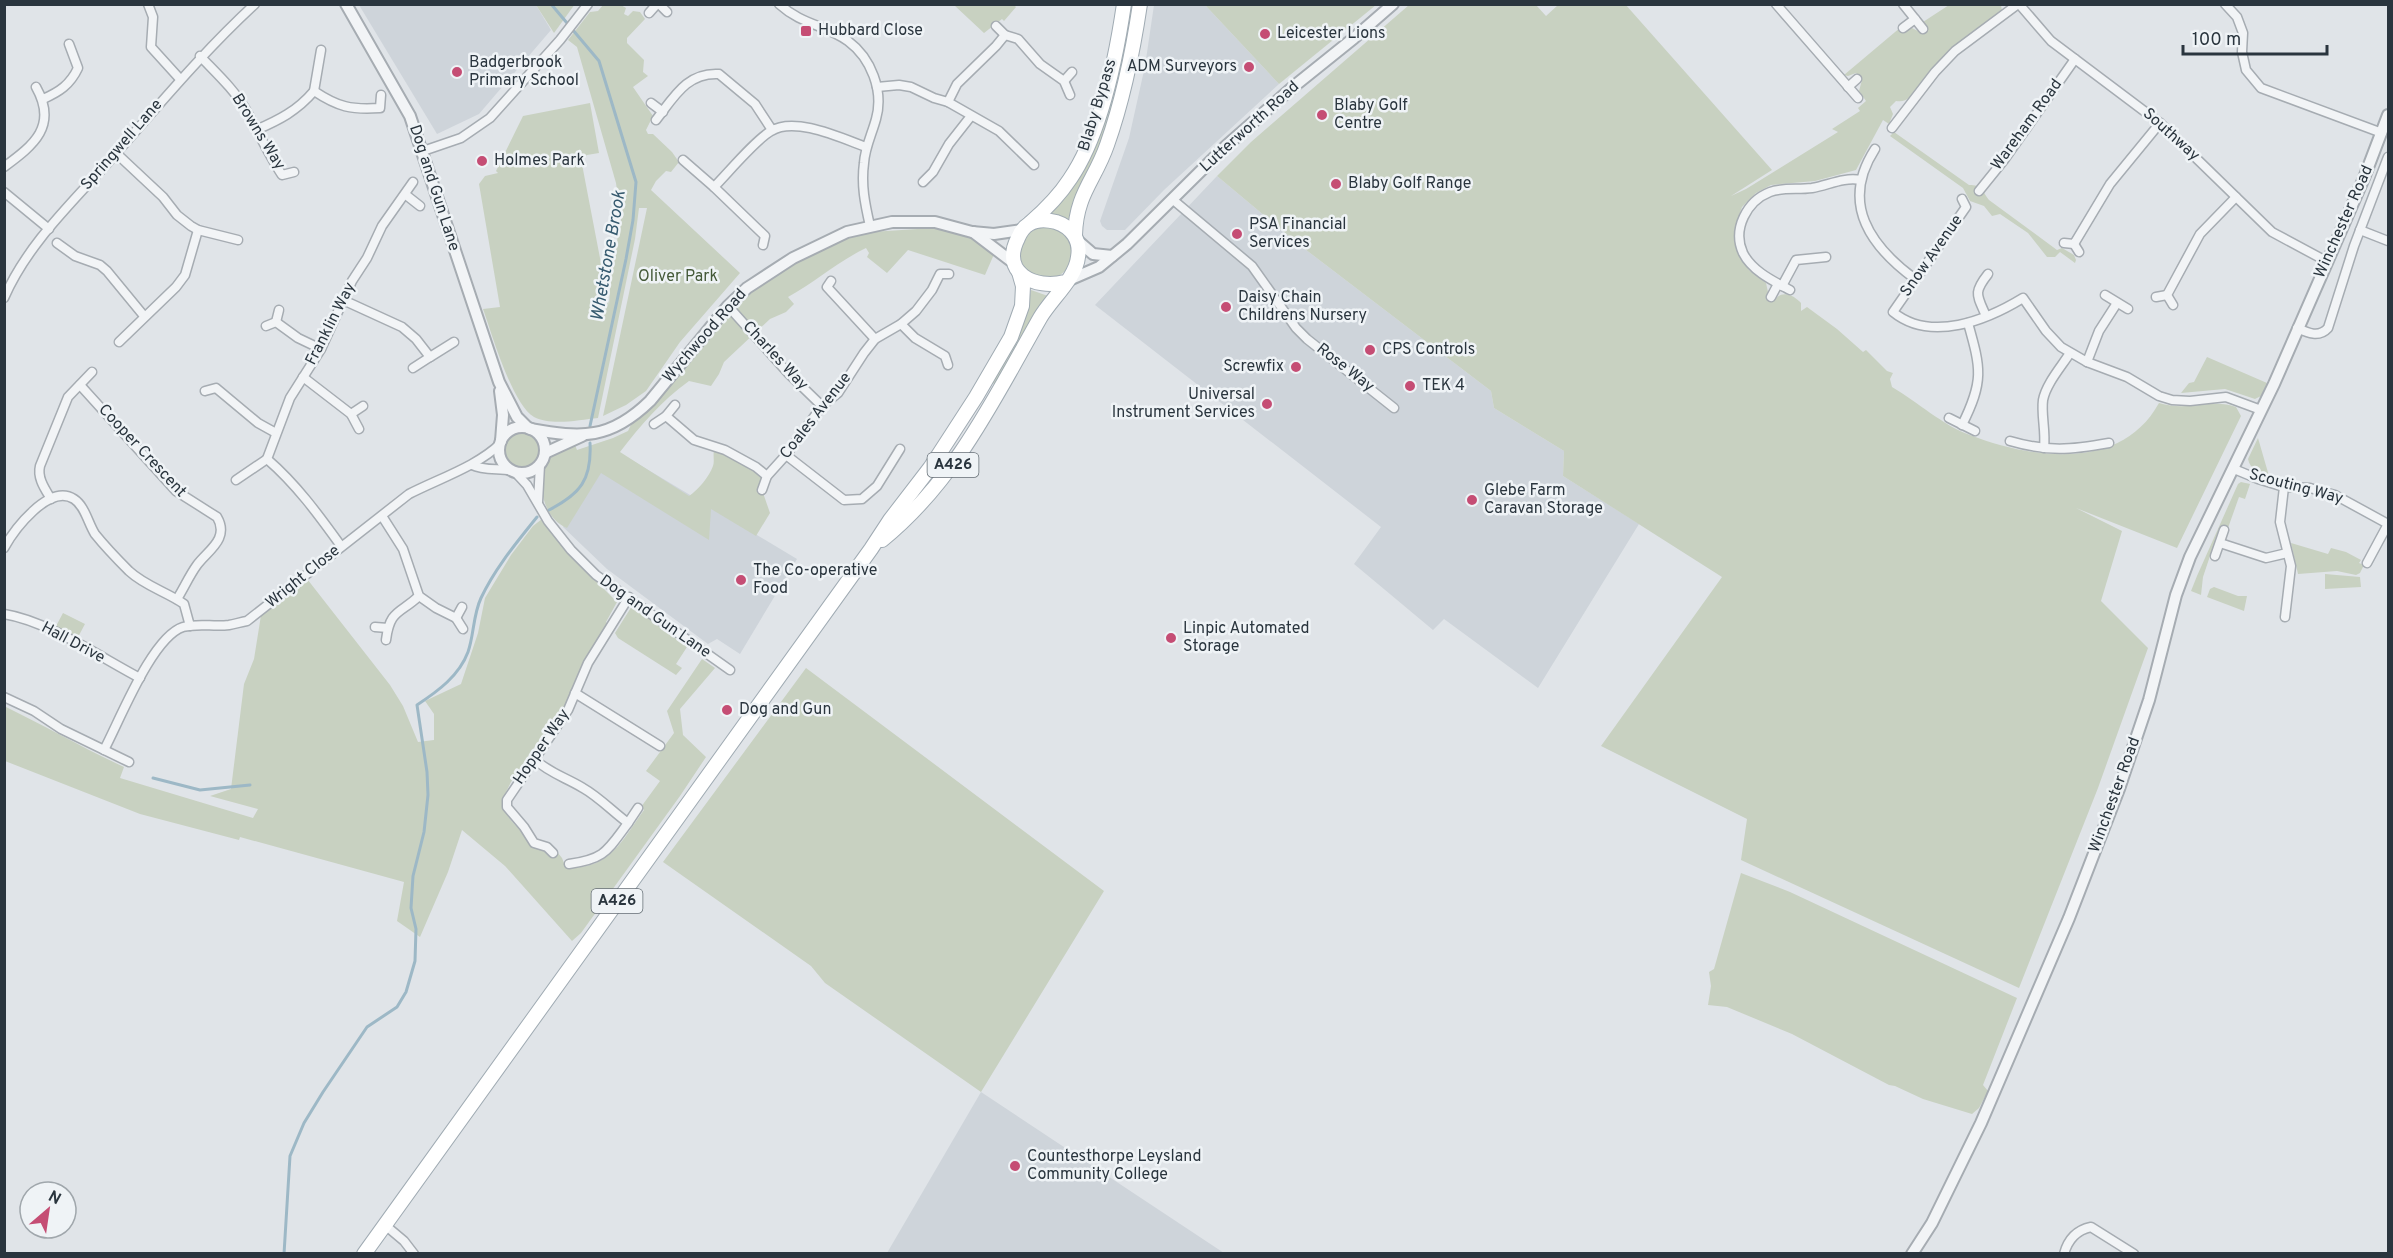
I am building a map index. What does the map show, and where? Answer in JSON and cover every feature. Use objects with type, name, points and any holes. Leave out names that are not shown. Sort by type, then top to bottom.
[{"type":"main road","name":"Blaby Bypass","points":[[1026,227],[1061,191],[1085,153],[1106,88],[1124,4]]},
{"type":"main road","name":"Blaby Bypass","points":[[1076,238],[1077,208],[1107,147],[1130,61],[1140,4]]},
{"type":"main road","points":[[1039,221],[1054,221],[1068,228],[1076,238],[1078,257],[1067,281],[1050,286],[1041,285],[1032,282],[1017,268],[1014,251],[1026,227],[1039,221]]},
{"type":"main road","name":"A426","points":[[364,1254],[947,441],[1011,337],[1022,306],[1023,286],[1017,268]]},
{"type":"main road","name":"A426","points":[[871,549],[895,529],[961,455],[1015,366],[1040,318],[1067,281]]},
{"type":"street","points":[[148,4],[153,17],[151,47],[180,79]]},
{"type":"street","name":"Springwell Lane","points":[[4,298],[19,267],[49,229],[201,56],[255,4]]},
{"type":"street","name":"Dog and Gun Lane","points":[[346,4],[405,106],[423,151],[499,382],[517,417],[529,429]]},
{"type":"street","points":[[423,151],[461,138],[490,118],[566,33],[588,4]]},
{"type":"street","points":[[650,13],[658,4],[667,12]]},
{"type":"street","points":[[779,4],[790,14],[806,23],[848,41],[863,57],[877,87],[876,117],[866,147],[863,195],[870,226]]},
{"type":"street","name":"Lutterworth Road","points":[[1067,281],[1099,267],[1112,256],[1226,146],[1393,4]]},
{"type":"street","points":[[1776,4],[1858,98]]},
{"type":"street","points":[[1903,4],[1923,28]]},
{"type":"street","points":[[1892,128],[1935,72],[1955,51],[2018,4]]},
{"type":"street","name":"Southway","points":[[2018,4],[2051,40],[2160,123],[2272,232],[2326,261]]},
{"type":"street","points":[[2224,4],[2237,17],[2243,33],[2242,52],[2246,70],[2261,88],[2382,133]]},
{"type":"street","points":[[1903,28],[1915,19]]},
{"type":"street","points":[[996,26],[1005,35],[1018,39],[1040,64],[1064,81],[1070,95]]},
{"type":"street","points":[[948,102],[957,84],[1005,35]]},
{"type":"street","points":[[43,99],[67,86],[74,78],[78,68],[69,44]]},
{"type":"street","points":[[256,130],[285,117],[302,105],[314,91],[321,50]]},
{"type":"street","name":"Browns Way","points":[[201,56],[245,108],[282,175],[294,172]]},
{"type":"street","name":"Wareham Road","points":[[1979,191],[2004,160],[2075,59]]},
{"type":"street","points":[[1064,81],[1072,72]]},
{"type":"street","points":[[656,120],[690,81],[699,75],[720,74],[755,104],[772,130]]},
{"type":"street","points":[[1848,87],[1857,79]]},
{"type":"street","points":[[877,87],[899,85],[911,87],[948,102],[999,131],[1034,165]]},
{"type":"street","points":[[4,167],[31,148],[43,129],[46,114],[43,99],[36,87]]},
{"type":"street","points":[[314,91],[329,101],[352,110],[380,108],[381,95]]},
{"type":"street","points":[[651,103],[663,112]]},
{"type":"street","points":[[1894,106],[1903,113]]},
{"type":"street","name":"Winchester Road","points":[[1912,1254],[1932,1223],[1981,1123],[2069,918],[2119,789],[2149,700],[2190,557],[2261,410],[2388,115]]},
{"type":"street","points":[[923,182],[933,172],[949,144],[971,116]]},
{"type":"street","points":[[2074,243],[2110,184],[2160,123]]},
{"type":"street","points":[[714,187],[772,130],[803,126],[866,147]]},
{"type":"street","points":[[1875,150],[1866,165],[1861,180],[1866,229],[1886,254],[1915,279]]},
{"type":"street","points":[[116,153],[163,197],[177,215],[198,230],[238,240]]},
{"type":"street","name":"Winchester Road","points":[[2297,328],[2318,334],[2328,328],[2360,230],[2388,157]]},
{"type":"street","points":[[683,160],[767,239]]},
{"type":"street","points":[[1783,287],[1757,269],[1743,252],[1740,228],[1747,211],[1761,196],[1779,189],[1811,188],[1851,178],[1861,180]]},
{"type":"street","name":"Franklin Way","points":[[267,459],[290,398],[321,350],[352,281],[367,258],[382,226],[413,182]]},
{"type":"street","points":[[4,192],[49,229]]},
{"type":"street","points":[[406,195],[420,206]]},
{"type":"street","points":[[2167,295],[2200,234],[2236,197]]},
{"type":"street","name":"Rose Way","points":[[1172,199],[1252,266],[1296,328],[1307,339],[1394,408]]},
{"type":"street","name":"Snow Avenue","points":[[1962,199],[1966,207],[1893,312],[1906,321],[1926,327],[1968,323]]},
{"type":"street","name":"Wychwood Road","points":[[545,453],[582,436],[609,429],[636,414],[650,401],[728,306],[765,274],[847,232],[892,222],[935,222],[972,232],[994,234],[1026,227]]},
{"type":"street","points":[[119,342],[176,287],[185,275],[198,230]]},
{"type":"street","points":[[2360,230],[2388,241]]},
{"type":"street","name":"Wychwood Road","points":[[972,232],[1017,268]]},
{"type":"street","points":[[1076,238],[1093,254],[1112,256]]},
{"type":"street","points":[[57,243],[75,256],[100,265],[144,316]]},
{"type":"street","points":[[2064,243],[2074,243]]},
{"type":"street","points":[[2074,243],[2079,252]]},
{"type":"street","points":[[1771,297],[1783,287],[1796,260],[1826,257]]},
{"type":"street","name":"Coales Avenue","points":[[762,490],[767,476],[786,455],[822,406],[838,393],[875,339],[902,324],[916,311],[932,290],[941,272]]},
{"type":"street","points":[[1986,316],[1977,287],[1988,274]]},
{"type":"street","points":[[826,286],[875,339]]},
{"type":"street","points":[[2105,295],[2128,309]]},
{"type":"street","points":[[2156,297],[2167,295]]},
{"type":"street","points":[[2167,295],[2173,305]]},
{"type":"street","points":[[1962,425],[1975,399],[1978,381],[1977,363],[1968,323],[2023,298],[2053,339],[2070,353],[2127,377],[2159,396],[2172,400],[2190,401],[2226,396],[2261,410]]},
{"type":"street","points":[[343,300],[402,327],[416,339],[430,357]]},
{"type":"street","points":[[2087,362],[2099,331],[2117,303]]},
{"type":"street","name":"Charles Way","points":[[728,306],[789,374],[822,406]]},
{"type":"street","points":[[276,322],[279,310]]},
{"type":"street","points":[[276,322],[298,338],[321,350]]},
{"type":"street","points":[[266,326],[276,322]]},
{"type":"street","points":[[902,324],[915,338],[945,356],[948,364]]},
{"type":"street","points":[[412,368],[454,342]]},
{"type":"street","points":[[2044,448],[2045,392],[2070,353]]},
{"type":"street","points":[[51,499],[39,471],[62,407],[68,397],[92,372]]},
{"type":"street","points":[[303,377],[351,414],[359,429]]},
{"type":"street","name":"Dog and Gun Lane","points":[[499,382],[503,415],[501,442]]},
{"type":"street","name":"Cooper Crescent","points":[[80,386],[176,491],[220,520],[217,542],[208,555],[198,563],[177,599]]},
{"type":"street","points":[[206,391],[216,387],[258,423],[276,433]]},
{"type":"street","points":[[654,424],[666,416],[675,405]]},
{"type":"street","points":[[351,414],[363,406]]},
{"type":"street","points":[[666,416],[694,440],[725,450],[756,467],[767,476]]},
{"type":"street","points":[[1949,418],[1976,431]]},
{"type":"street","points":[[514,472],[503,463],[501,442],[512,430],[529,429],[540,436],[545,453],[540,465],[538,505]]},
{"type":"street","name":"Wychwood Road","points":[[529,429],[582,436]]},
{"type":"street","points":[[2010,441],[2069,450],[2109,443]]},
{"type":"street","name":"Wright Close","points":[[104,750],[140,678],[159,646],[168,637],[180,628],[229,625],[247,621],[409,494],[472,465],[501,442]]},
{"type":"street","points":[[786,455],[844,500],[862,499],[877,486],[900,449]]},
{"type":"street","points":[[884,454],[892,460]]},
{"type":"street","points":[[236,480],[267,459],[310,503],[341,546]]},
{"type":"street","points":[[472,465],[480,469],[496,468],[514,472],[530,472],[540,465]]},
{"type":"street","name":"Scouting Way","points":[[2234,469],[2284,487],[2310,488],[2335,495],[2388,524],[2367,563]]},
{"type":"street","name":"Dog and Gun Lane","points":[[514,472],[527,485],[538,505],[571,550],[596,575],[629,597],[659,622],[730,670]]},
{"type":"street","points":[[2284,487],[2280,522],[2291,577],[2285,617]]},
{"type":"street","points":[[4,548],[24,518],[51,499],[65,496],[74,499],[82,507],[95,534],[129,571],[184,604],[190,626]]},
{"type":"street","points":[[382,516],[403,549],[419,596],[456,618],[463,629]]},
{"type":"street","points":[[2215,556],[2224,530]]},
{"type":"street","points":[[2220,543],[2266,558],[2287,553]]},
{"type":"street","points":[[387,640],[388,628],[398,611],[419,596]]},
{"type":"street","name":"Hopper Way","points":[[553,853],[547,847],[534,843],[507,807],[507,800],[568,710],[588,663],[629,597]]},
{"type":"street","points":[[456,618],[462,607]]},
{"type":"street","name":"Hall Drive","points":[[4,614],[28,620],[48,629],[140,678]]},
{"type":"street","points":[[375,627],[388,628]]},
{"type":"street","points":[[574,693],[660,746]]},
{"type":"street","points":[[4,697],[129,762]]},
{"type":"street","points":[[534,759],[556,776],[588,791],[628,824]]},
{"type":"street","points":[[569,864],[591,861],[603,855],[638,808]]},
{"type":"street","points":[[385,1225],[404,1241],[414,1254]]},
{"type":"street","points":[[2064,1254],[2067,1244],[2080,1229],[2091,1227],[2134,1254]]},
{"type":"shaded area","name":"Badgerbrook Primary School","points":[[359,5],[536,5],[551,30],[479,114],[437,134]]},
{"type":"shaded area","points":[[1154,5],[1205,5],[1279,84],[1164,190],[1125,230],[1107,230],[1100,221],[1129,138],[1145,66]]},
{"type":"shaded area","points":[[1217,176],[1297,243],[1491,391],[1494,408],[1564,451],[1563,476],[1639,524],[1538,688],[1444,619],[1433,630],[1354,564],[1381,527],[1095,305]]},
{"type":"shaded area","points":[[620,453],[797,559],[740,654],[717,639],[708,644],[607,569],[563,527],[595,473]]},
{"type":"shaded area","name":"Countesthorpe Leysland Community College","points":[[981,1092],[1224,1253],[887,1253]]},
{"type":"green space","points":[[536,4],[575,4],[554,33],[536,5]]},
{"type":"green space","points":[[1013,4],[1016,7],[1004,21],[1002,19],[984,33],[954,5]]},
{"type":"green space","name":"Blaby Golf Centre","points":[[1625,4],[1772,170],[1731,196],[1838,132],[1832,129],[1860,111],[1858,108],[1866,101],[1859,91],[1862,80],[1856,73],[1844,75],[1901,27],[1912,28],[1922,33],[1928,28],[1923,22],[1949,5],[2001,5],[2002,11],[1947,57],[1911,96],[1903,101],[1896,101],[1890,107],[1893,114],[1889,124],[1883,120],[1856,170],[1815,181],[1771,185],[1756,193],[1742,207],[1735,227],[1737,249],[1749,270],[1766,283],[1768,292],[1766,297],[1774,301],[1780,295],[1788,294],[1801,303],[1801,311],[1807,307],[1863,352],[1866,350],[1887,371],[1893,373],[1890,379],[1892,387],[1960,431],[1994,443],[2047,454],[2074,454],[2099,450],[2122,440],[2143,425],[2159,403],[2180,406],[2227,405],[2236,407],[2241,416],[2177,548],[2076,508],[2122,531],[2101,601],[2148,648],[2098,788],[2019,988],[1741,860],[1747,819],[1601,746],[1722,577],[1563,476],[1564,451],[1494,408],[1491,391],[1297,243],[1217,176],[1251,142],[1409,5],[1536,5],[1546,16],[1558,5]]},
{"type":"green space","name":"Oliver Park","points":[[603,5],[621,5],[626,8],[624,14],[628,16],[633,11],[640,12],[645,19],[627,38],[627,43],[644,60],[643,72],[648,76],[633,87],[653,116],[646,130],[648,134],[653,134],[679,162],[671,172],[666,171],[656,181],[651,190],[740,273],[680,342],[646,391],[626,405],[603,416],[647,208],[639,208],[635,239],[598,418],[565,422],[548,421],[534,417],[518,398],[504,368],[483,309],[500,307],[479,184],[485,176],[498,173],[496,171],[523,116],[590,103],[599,153],[587,155],[581,159],[609,305],[611,273],[621,220],[616,183],[577,47],[568,40],[590,12],[598,11]]},
{"type":"green space","points":[[1130,5],[1135,5],[1124,63],[1102,145],[1080,186],[1068,221],[1048,213],[1067,193]]},
{"type":"green space","name":"Leicester Lions","points":[[1205,5],[1376,5],[1279,84]]},
{"type":"green space","points":[[1894,132],[1969,185],[1979,187],[1989,200],[2057,250],[2062,248],[2074,255],[2075,263],[2060,252],[2055,257],[2047,257],[2028,233],[2000,214],[1992,216],[1984,206],[1970,201],[1963,188],[1890,136]]},
{"type":"green space","points":[[1041,227],[1051,227],[1065,234],[1072,253],[1065,272],[1051,279],[1041,279],[1031,275],[1024,268],[1020,258],[1020,248],[1024,238],[1031,231]]},
{"type":"green space","points":[[933,228],[964,235],[972,232],[995,252],[985,275],[908,250],[887,273],[867,257],[869,253],[866,248],[788,297],[794,304],[786,312],[770,319],[724,362],[711,386],[689,381],[652,414],[620,452],[689,496],[703,483],[711,470],[714,464],[715,447],[767,476],[762,490],[770,513],[756,536],[711,509],[709,540],[601,473],[567,528],[552,516],[546,507],[542,487],[542,476],[550,458],[575,445],[577,450],[628,431],[636,414],[747,288],[850,231]]},
{"type":"green space","points":[[1031,290],[1048,296],[996,388],[992,381],[1026,317]]},
{"type":"green space","points":[[2207,357],[2267,383],[2261,396],[2255,399],[2225,389],[2181,393],[2189,383],[2194,382]]},
{"type":"green space","points":[[522,433],[534,438],[539,450],[534,462],[522,467],[510,462],[505,450],[510,438]]},
{"type":"green space","points":[[2258,438],[2269,476],[2259,472],[2249,463],[2248,459]]},
{"type":"green space","points":[[2241,482],[2250,484],[2245,499],[2239,497],[2228,528],[2220,526],[2203,577],[2201,595],[2191,591],[2238,484]]},
{"type":"green space","points":[[542,519],[565,550],[617,602],[606,622],[608,624],[585,662],[563,711],[541,743],[538,742],[503,798],[509,818],[534,847],[553,857],[558,853],[566,868],[594,864],[613,851],[644,810],[641,807],[660,781],[646,771],[674,733],[667,711],[702,659],[715,668],[680,709],[683,735],[706,757],[581,933],[572,941],[505,866],[462,830],[448,872],[420,937],[397,921],[404,882],[240,837],[239,840],[140,814],[5,761],[4,706],[124,767],[120,778],[253,818],[258,809],[210,796],[231,789],[244,684],[254,659],[262,609],[304,575],[390,685],[403,706],[418,742],[434,740],[434,714],[425,701],[461,684],[478,633],[485,598],[511,555],[533,526]]},
{"type":"green space","points":[[2291,543],[2328,554],[2331,548],[2346,552],[2361,560],[2359,563],[2364,565],[2360,573],[2356,575],[2337,571],[2298,574]]},
{"type":"green space","points":[[2325,574],[2360,577],[2361,587],[2325,589]]},
{"type":"green space","points":[[2214,587],[2238,596],[2247,596],[2244,611],[2207,597],[2210,589]]},
{"type":"green space","points":[[632,606],[687,647],[676,664],[682,668],[676,675],[618,638],[615,633]]},
{"type":"green space","points":[[63,613],[85,624],[77,639],[55,628]]},
{"type":"green space","points":[[806,668],[1104,891],[981,1092],[825,983],[811,966],[663,862]]},
{"type":"green space","points":[[1741,873],[1790,892],[2017,998],[1983,1085],[1988,1091],[1979,1108],[1972,1114],[1923,1099],[1889,1085],[1792,1034],[1727,1007],[1708,1005],[1711,986],[1709,972],[1714,969]]},
{"type":"waterway","name":"Whetstone Brook","points":[[551,4],[599,61],[636,182],[633,220],[626,259],[590,426]]},
{"type":"waterway","name":"Whetstone Brook","points":[[549,510],[569,498],[582,484],[589,467],[590,443]]},
{"type":"waterway","name":"Whetstone Brook","points":[[284,1254],[290,1156],[304,1123],[367,1027],[397,1007],[406,992],[415,961],[416,929],[411,908],[413,876],[424,832],[428,795],[417,705],[453,676],[464,661],[481,598],[493,576],[537,517]]},
{"type":"waterway","points":[[153,778],[200,790],[250,785]]},
{"type":"place","name":"Hubbard Close","points":[[806,31]]},
{"type":"place","name":"Leicester Lions","points":[[1265,34]]},
{"type":"place","name":"ADM Surveyors","points":[[1249,67]]},
{"type":"place","name":"Badgerbrook Primary School","points":[[457,72]]},
{"type":"place","name":"Blaby Golf Centre","points":[[1322,115]]},
{"type":"place","name":"Holmes Park","points":[[482,161]]},
{"type":"place","name":"Blaby Golf Range","points":[[1336,184]]},
{"type":"place","name":"PSA Financial Services","points":[[1237,234]]},
{"type":"place","name":"Daisy Chain Childrens Nursery","points":[[1226,307]]},
{"type":"place","name":"CPS Controls","points":[[1370,350]]},
{"type":"place","name":"Screwfix","points":[[1296,367]]},
{"type":"place","name":"TEK 4","points":[[1410,386]]},
{"type":"place","name":"Universal Instrument Services","points":[[1267,404]]},
{"type":"place","name":"Glebe Farm Caravan Storage","points":[[1472,500]]},
{"type":"place","name":"The Co-operative Food","points":[[741,580]]},
{"type":"place","name":"Linpic Automated Storage","points":[[1171,638]]},
{"type":"place","name":"Dog and Gun","points":[[727,710]]},
{"type":"place","name":"Countesthorpe Leysland Community College","points":[[1015,1166]]}]
